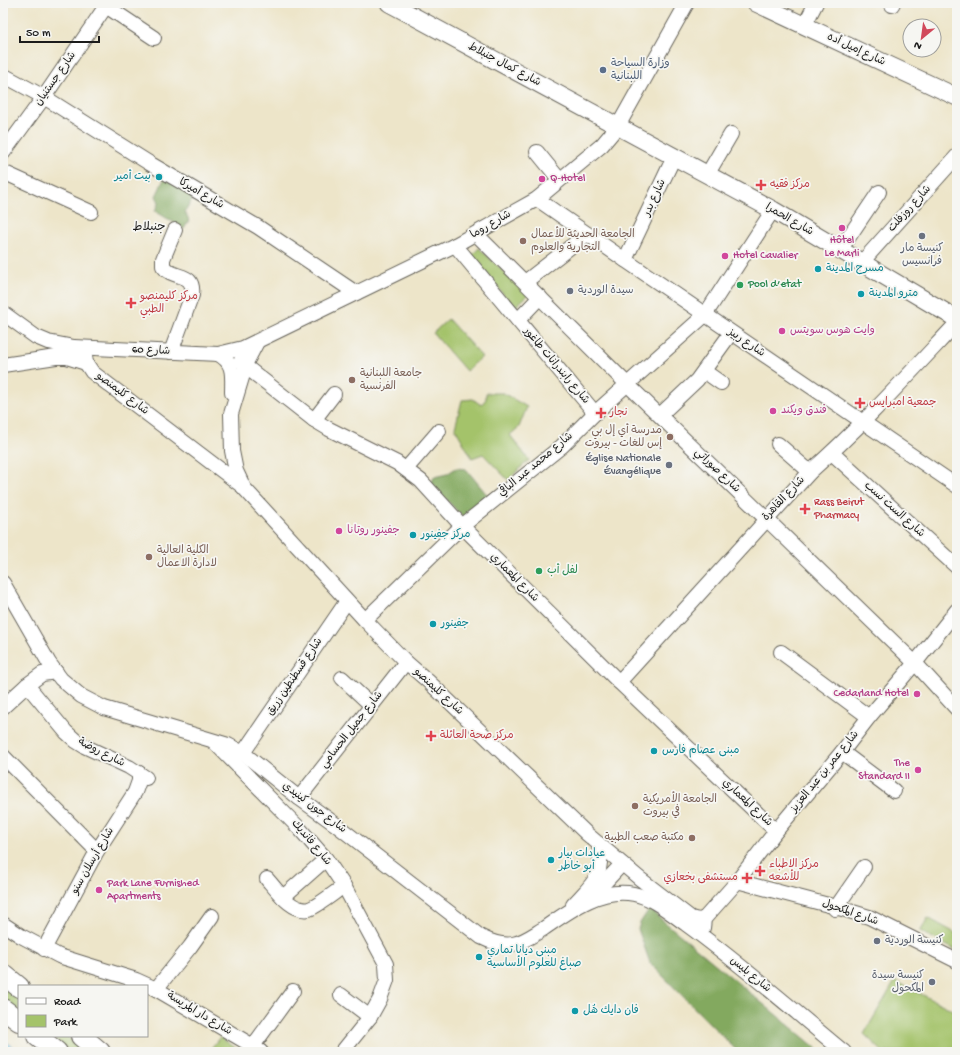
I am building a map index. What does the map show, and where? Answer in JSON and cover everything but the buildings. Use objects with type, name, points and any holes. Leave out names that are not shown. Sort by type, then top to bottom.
[{"type":"highway","points":[[3,974],[18,986]]},
{"type":"highway","points":[[3,1009],[18,1021]]},
{"type":"highway","points":[[38,1037],[57,1052]]},
{"type":"highway","points":[[82,1037],[100,1052]]},
{"type":"main road","name":"شارع كمال جنبلاط","points":[[389,3],[618,126]]},
{"type":"main road","name":"شارع إميل أده","points":[[756,3],[957,97]]},
{"type":"main road","name":"شارع الحمرا","points":[[618,126],[773,210],[957,319]]},
{"type":"street","name":"شارع روما","points":[[218,354],[243,348],[257,342],[455,245],[480,239],[488,226],[537,199],[559,179],[602,145],[618,126],[687,3]]},
{"type":"street","points":[[804,26],[816,3]]},
{"type":"street","points":[[107,4],[154,38]]},
{"type":"street","name":"شارع جستنيان","points":[[3,153],[44,97],[107,4]]},
{"type":"street","name":"شارع أميركا","points":[[3,75],[44,97],[149,163],[258,227],[356,293]]},
{"type":"street","points":[[707,175],[731,134]]},
{"type":"street","points":[[537,152],[559,179]]},
{"type":"street","name":"شارع روزفلت","points":[[862,262],[957,156]]},
{"type":"street","name":"شارع بدر","points":[[625,260],[674,157]]},
{"type":"street","points":[[3,172],[91,212]]},
{"type":"street","points":[[840,250],[879,192]]},
{"type":"street","name":"شارع ربيز","points":[[537,199],[957,486]]},
{"type":"street","name":"شارع محمد عبد الباقي","points":[[364,618],[460,523],[562,446],[595,412],[705,314],[773,210]]},
{"type":"street","points":[[171,352],[193,289],[191,281],[170,272],[163,266],[163,259],[175,230]]},
{"type":"street","points":[[525,282],[587,234]]},
{"type":"street","name":"شارع صوراتي","points":[[480,239],[627,384],[915,663],[957,709]]},
{"type":"street","name":"شارع رابندرانات طاغور","points":[[455,245],[595,412]]},
{"type":"street","name":"شارع رابندرانات طاغور","points":[[518,320],[540,297]]},
{"type":"street","points":[[3,314],[27,331],[48,342],[84,348]]},
{"type":"street","name":"شارع القاهرة","points":[[619,682],[766,518],[810,472],[832,453],[863,422],[957,323]]},
{"type":"street","points":[[660,415],[689,389],[704,371],[731,332]]},
{"type":"street","name":"شارع كليمنصو","points":[[244,488],[236,471],[232,451],[232,409],[245,366],[257,342]]},
{"type":"street","name":"شارع 60","points":[[84,348],[218,354]]},
{"type":"street","name":"شارع كليمنصو","points":[[84,348],[86,363],[92,372],[244,488],[406,662],[599,844],[639,878],[691,918],[698,920],[704,919]]},
{"type":"street","points":[[243,348],[241,359],[245,366]]},
{"type":"street","points":[[218,354],[225,357],[231,366],[232,409]]},
{"type":"street","points":[[3,365],[56,356],[67,357],[86,363]]},
{"type":"street","name":"شارع المعماري","points":[[245,366],[314,420],[328,429],[386,457],[406,469],[421,481],[460,523],[619,682],[776,831]]},
{"type":"street","points":[[704,371],[721,383]]},
{"type":"street","points":[[232,409],[248,387],[261,383],[269,385]]},
{"type":"street","points":[[314,420],[334,394]]},
{"type":"street","points":[[406,469],[439,431]]},
{"type":"street","points":[[778,444],[810,472]]},
{"type":"street","points":[[203,456],[213,459],[224,459],[232,451]]},
{"type":"street","name":"شارع الست نسب","points":[[832,453],[957,567]]},
{"type":"street","name":"شارع جون كينيدي","points":[[3,583],[44,654],[56,672],[74,691],[89,701],[104,708],[213,740],[228,745],[243,753],[299,798],[472,930],[489,941],[505,945],[521,942],[586,901],[608,894],[633,893],[654,902]]},
{"type":"street","name":"شارع قسطنطين زريق","points":[[243,753],[347,600]]},
{"type":"street","name":"شارع عمر بن عبد العزيز","points":[[704,919],[736,882],[957,610]]},
{"type":"street","points":[[781,652],[869,717]]},
{"type":"street","points":[[40,676],[44,654]]},
{"type":"street","name":"شارع جميل الحسامي","points":[[299,798],[406,662]]},
{"type":"street","points":[[3,707],[27,685],[40,676],[45,673],[56,672]]},
{"type":"street","points":[[342,678],[371,705]]},
{"type":"street","name":"شارع روضة","points":[[27,685],[66,732],[76,741],[130,767],[144,776]]},
{"type":"street","name":"شارع فانديك","points":[[213,740],[299,828],[326,859],[344,886],[386,964],[387,980],[380,999],[370,1017]]},
{"type":"street","points":[[842,752],[894,791]]},
{"type":"street","points":[[3,756],[97,851]]},
{"type":"street","name":"شارع أرسلان سنو","points":[[44,949],[97,851],[135,792],[139,781],[144,776]]},
{"type":"street","points":[[566,913],[596,878],[601,865],[599,844]]},
{"type":"street","points":[[283,897],[326,859]]},
{"type":"street","points":[[586,901],[622,864]]},
{"type":"street","points":[[836,908],[864,867]]},
{"type":"street","points":[[633,893],[639,878]]},
{"type":"street","points":[[267,879],[283,897],[298,908],[310,908],[344,886]]},
{"type":"street","name":"شارع المكحول","points":[[736,882],[869,917],[957,962]]},
{"type":"street","name":"شارع بليس","points":[[654,902],[704,938],[844,1052]]},
{"type":"street","points":[[156,989],[190,947],[212,916]]},
{"type":"street","points":[[704,919],[704,938]]},
{"type":"street","name":"شارع دار المريسة","points":[[3,924],[21,936],[59,956],[136,980],[147,985]]},
{"type":"street","name":"شارع دار المريسة","points":[[148,985],[257,1049]]},
{"type":"street","points":[[257,1049],[293,991]]},
{"type":"street","points":[[341,995],[370,1017],[342,1052]]},
{"type":"green space","points":[[164,179],[195,195],[185,212],[189,220],[184,229],[155,211],[159,202],[156,196]]},
{"type":"green space","points":[[479,248],[528,295],[514,308],[472,255]]},
{"type":"green space","points":[[448,319],[482,357],[466,371],[433,333]]},
{"type":"green space","points":[[486,393],[503,393],[527,407],[519,427],[510,435],[529,460],[508,480],[483,454],[472,458],[455,428],[462,400],[473,399],[481,405],[486,399]]},
{"type":"green space","points":[[456,468],[466,469],[489,497],[463,517],[431,484],[434,477],[447,474]]},
{"type":"green space","points":[[649,909],[821,1052],[738,1052],[650,963],[638,929]]},
{"type":"green space","points":[[928,918],[957,934],[957,951],[920,931]]},
{"type":"green space","points":[[895,981],[957,1012],[957,1047],[954,1052],[883,1052],[864,1034]]},
{"type":"green space","points":[[3,987],[18,998],[18,1011],[3,1000]]},
{"type":"green space","points":[[51,1037],[67,1037],[87,1052],[71,1052]]},
{"type":"green space","points":[[220,1037],[241,1052],[208,1052]]},
{"type":"water","points":[[3,1039],[19,1052],[3,1052]]},
{"type":"place","name":"وزارة السياحة اللبنانية","points":[[603,70]]},
{"type":"place","name":"بيت أمير","points":[[159,177]]},
{"type":"place","name":"Q-Hotel","points":[[542,179]]},
{"type":"place","name":"مركز فقيه","points":[[761,185]]},
{"type":"place","name":"Hôtel Le Marli","points":[[842,228]]},
{"type":"place","name":"كنيسة مار فرانسيس","points":[[922,236]]},
{"type":"place","name":"الجامعة الحديثة للأعمال التجارية والعلوم","points":[[523,241]]},
{"type":"place","name":"Hotel Cavalier","points":[[725,256]]},
{"type":"place","name":"مسرح المدينة","points":[[818,269]]},
{"type":"place","name":"Pool d’etat","points":[[740,285]]},
{"type":"place","name":"سيدة الوردية","points":[[570,291]]},
{"type":"place","name":"مترو المدينة","points":[[861,294]]},
{"type":"place","name":"مركز كليمنصو الطبي","points":[[131,303]]},
{"type":"place","name":"وايت هوس سويتس","points":[[782,331]]},
{"type":"place","name":"جامعة اللبنانية الفرنسية","points":[[352,380]]},
{"type":"place","name":"جمعية امبرايس","points":[[860,403]]},
{"type":"place","name":"فندق ويكند","points":[[773,411]]},
{"type":"place","name":"نجار","points":[[601,413]]},
{"type":"place","name":"مدرسة أي إل بي إس للغات - بيروت","points":[[670,437]]},
{"type":"place","name":"Église Nationale Évangélique","points":[[669,465]]},
{"type":"place","name":"Rass Beirut Pharmacy","points":[[805,509]]},
{"type":"place","name":"جفينور روتانا","points":[[339,531]]},
{"type":"place","name":"مركز جفينور","points":[[413,535]]},
{"type":"place","name":"الكلية العالية لادارة الاعمال","points":[[149,557]]},
{"type":"place","name":"لفل أب","points":[[539,571]]},
{"type":"place","name":"جفينور","points":[[433,624]]},
{"type":"place","name":"Cedarland Hotel","points":[[917,694]]},
{"type":"place","name":"مركز صحة العائلة","points":[[431,736]]},
{"type":"place","name":"مبنى عصام فارس","points":[[654,751]]},
{"type":"place","name":"The Standard II","points":[[918,770]]},
{"type":"place","name":"الجامعة الأمريكية في بيروت","points":[[635,806]]},
{"type":"place","name":"مكتبة صعب الطبية","points":[[692,838]]},
{"type":"place","name":"عيادات بيار أبو خاطر","points":[[551,860]]},
{"type":"place","name":"مركز الاطباء للأشعه","points":[[760,871]]},
{"type":"place","name":"مستشفى بخعازي","points":[[747,878]]},
{"type":"place","name":"Park Lane Furnished Apartments","points":[[99,890]]},
{"type":"place","name":"كنيسة الوردية","points":[[877,941]]},
{"type":"place","name":"مبنى ديانا تماري صباغ للعلوم الأساسية","points":[[479,957]]},
{"type":"place","name":"كنيسة سيدة المكحول","points":[[932,982]]},
{"type":"place","name":"فان دايك هُل","points":[[575,1011]]},
{"type":"district","name":"جنبلاط","points":[[149,228]]}]
